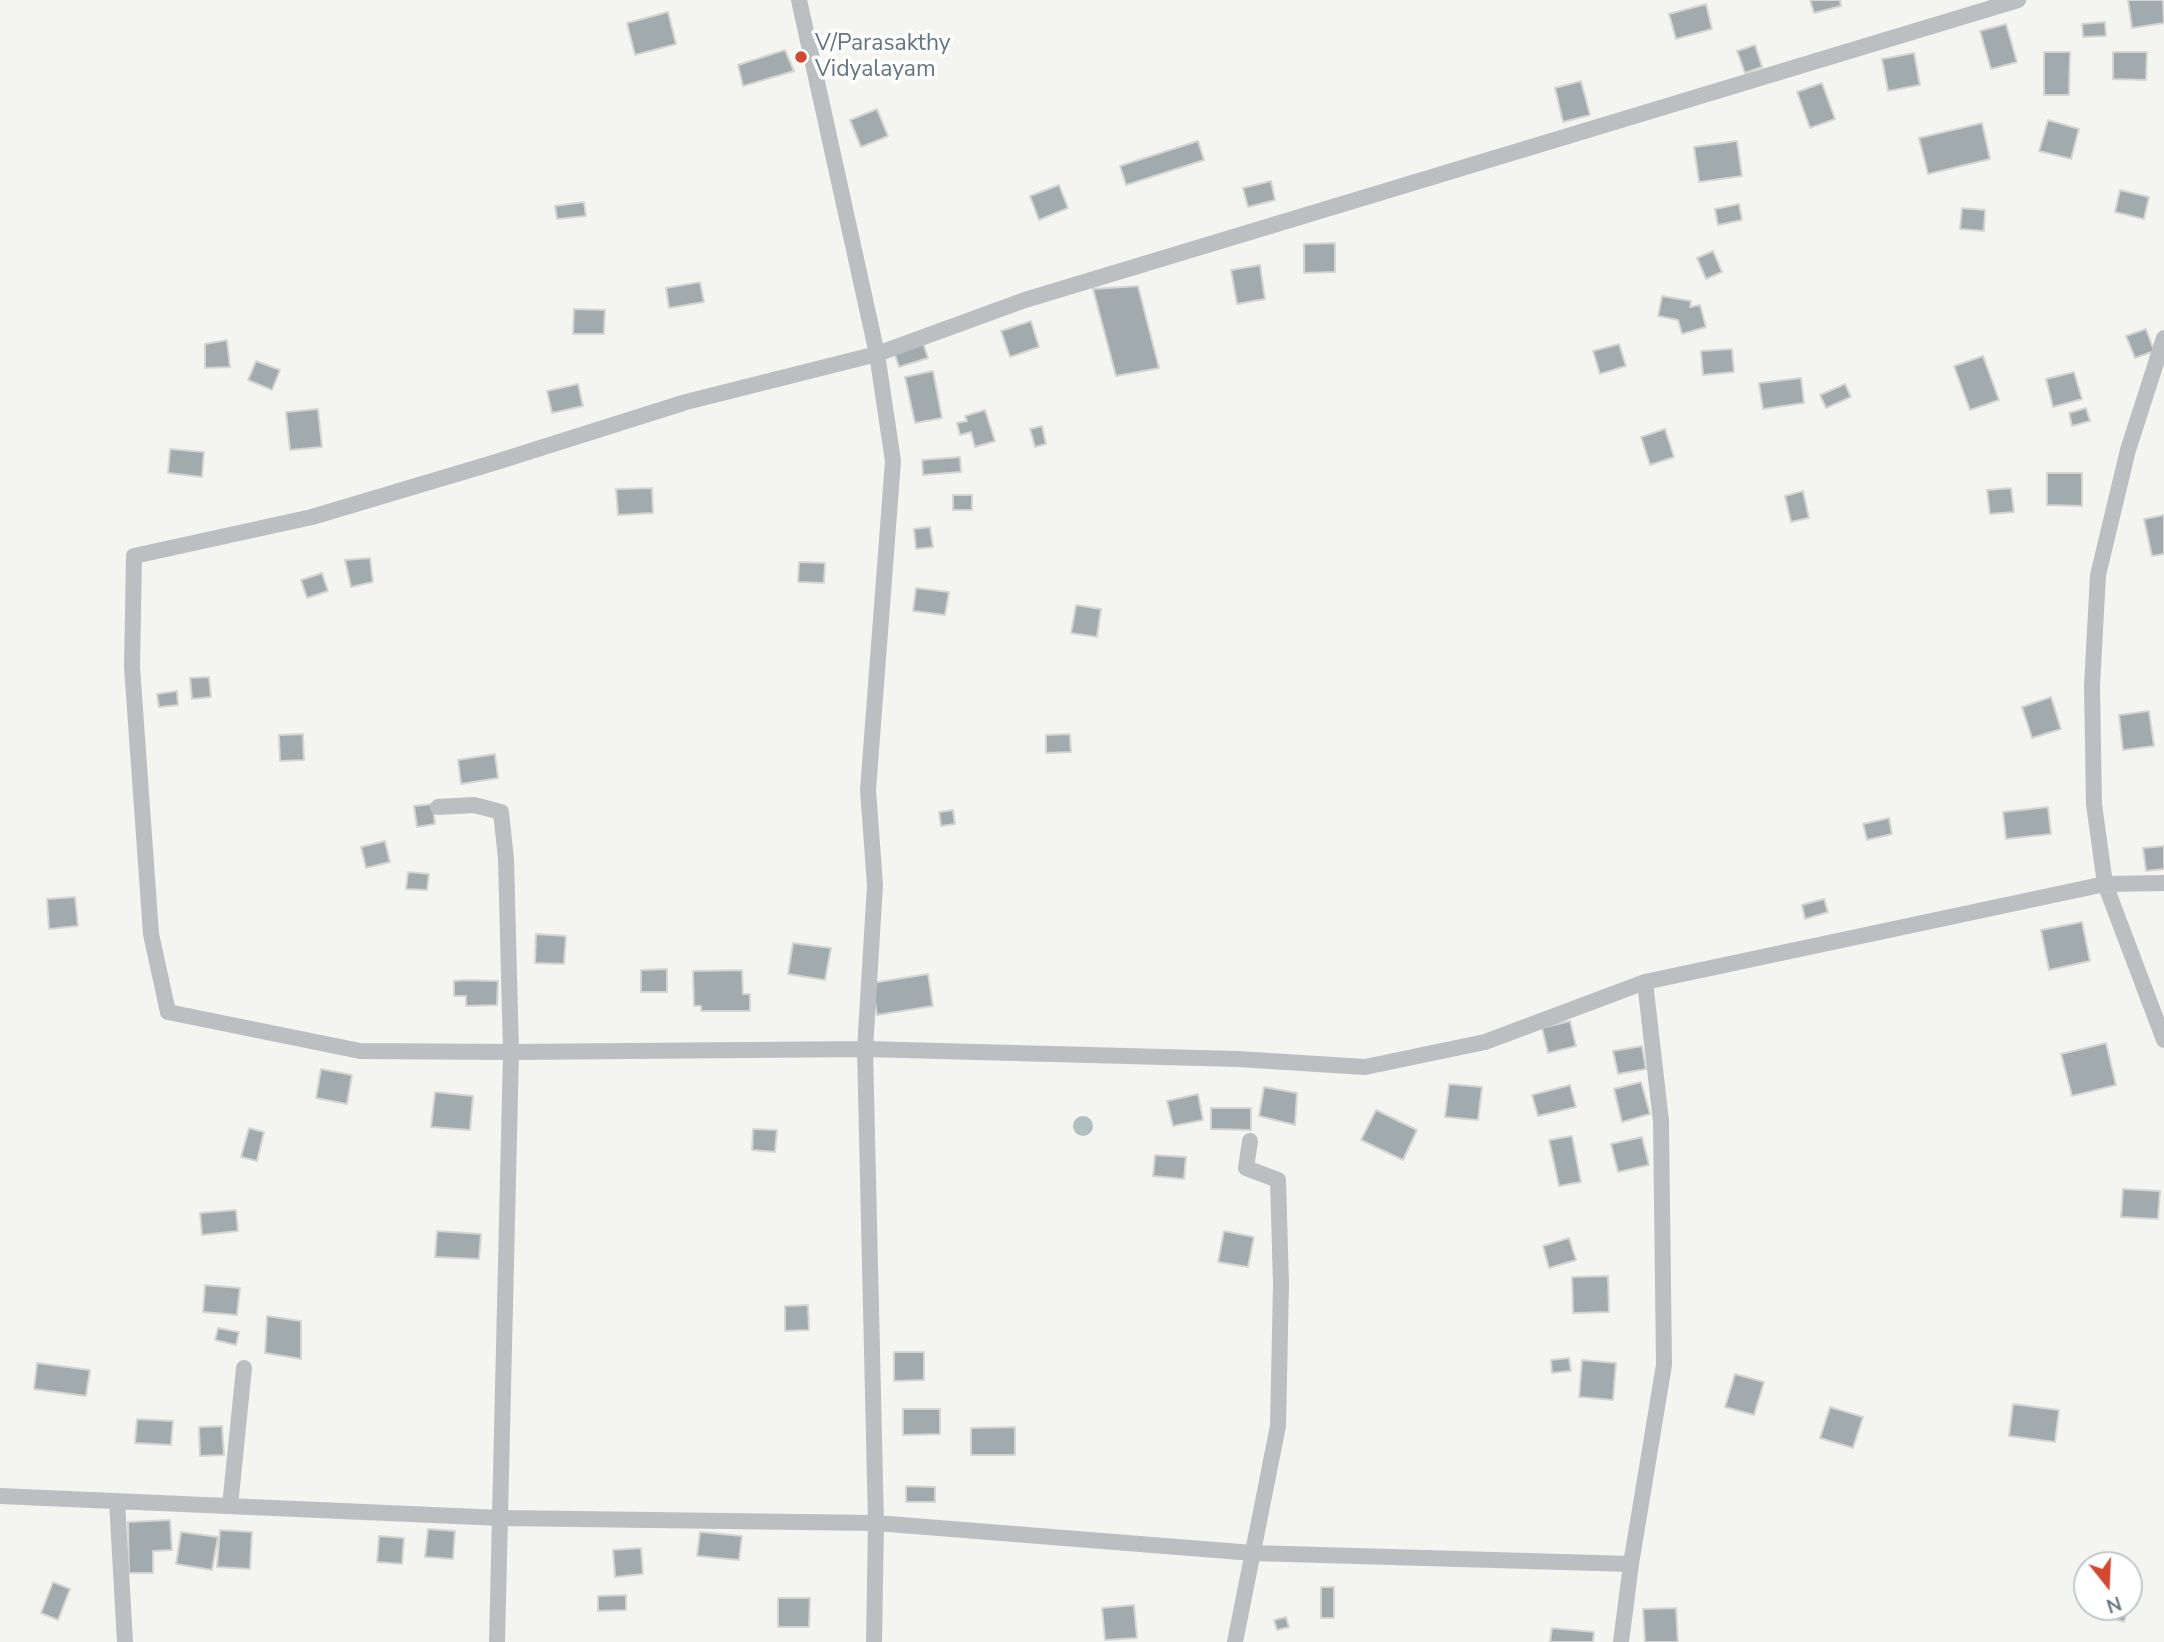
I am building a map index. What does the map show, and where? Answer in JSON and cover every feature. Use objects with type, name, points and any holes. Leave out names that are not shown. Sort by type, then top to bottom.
[{"type":"street","points":[[799,0],[877,354],[893,461],[868,790],[875,884],[865,1049],[876,1523],[874,1642]]},
{"type":"street","points":[[2018,0],[1038,296],[877,354],[686,402],[312,517],[134,556],[132,667],[151,934],[168,1012],[360,1051],[865,1049],[1224,1059],[1365,1067],[1485,1042],[1645,982],[2105,884],[2164,883]]},
{"type":"street","points":[[2164,338],[2127,450],[2098,575],[2092,686],[2093,791],[2105,884],[2164,1040]]},
{"type":"street","points":[[438,807],[474,805],[501,812],[506,859],[511,1052],[497,1642]]},
{"type":"street","points":[[1621,1642],[1664,1365],[1661,1121],[1645,982]]},
{"type":"street","points":[[1235,1642],[1279,1426],[1281,1284],[1278,1180],[1246,1168],[1250,1140]]},
{"type":"street","points":[[230,1506],[244,1368]]},
{"type":"street","points":[[0,1496],[501,1518],[876,1523],[1253,1553],[1631,1564]]},
{"type":"street","points":[[117,1501],[125,1642]]},
{"type":"shaded area","points":[[1083,1116],[1090,1119],[1093,1126],[1090,1133],[1083,1136],[1076,1133],[1073,1126],[1076,1119]]},
{"type":"building","points":[[1810,0],[1840,0],[1841,6],[1814,13]]},
{"type":"building","points":[[2128,0],[2163,0],[2164,23],[2132,28]]},
{"type":"building","points":[[1706,4],[1712,29],[1676,39],[1669,14]]},
{"type":"building","points":[[668,12],[676,44],[635,55],[627,23]]},
{"type":"building","points":[[2105,22],[2106,36],[2083,37],[2082,24]]},
{"type":"building","points":[[2006,24],[2017,62],[1991,69],[1980,31]]},
{"type":"building","points":[[1755,45],[1762,67],[1745,73],[1737,51]]},
{"type":"building","points":[[785,50],[794,71],[743,86],[738,65]]},
{"type":"building","points":[[2044,52],[2070,52],[2069,95],[2044,95]]},
{"type":"building","points":[[2113,52],[2147,52],[2146,80],[2113,79]]},
{"type":"building","points":[[1914,53],[1920,85],[1888,91],[1882,59]]},
{"type":"building","points":[[1581,81],[1590,115],[1563,122],[1555,88]]},
{"type":"building","points":[[1822,83],[1835,119],[1810,128],[1797,92]]},
{"type":"building","points":[[877,109],[888,136],[861,147],[850,120]]},
{"type":"building","points":[[2048,120],[2079,129],[2071,159],[2039,151]]},
{"type":"building","points":[[1982,123],[1990,159],[1928,174],[1919,138]]},
{"type":"building","points":[[1198,141],[1204,160],[1126,185],[1120,166]]},
{"type":"building","points":[[1737,141],[1742,176],[1699,182],[1694,147]]},
{"type":"building","points":[[1271,181],[1275,200],[1248,207],[1243,188]]},
{"type":"building","points":[[1059,185],[1068,208],[1039,220],[1030,196]]},
{"type":"building","points":[[2120,190],[2149,197],[2144,219],[2115,212]]},
{"type":"building","points":[[584,202],[586,216],[557,219],[555,206]]},
{"type":"building","points":[[1739,204],[1742,220],[1718,225],[1715,209]]},
{"type":"building","points":[[1962,208],[1985,210],[1984,231],[1960,229]]},
{"type":"building","points":[[1335,243],[1335,272],[1304,273],[1304,244]]},
{"type":"building","points":[[1713,251],[1722,272],[1706,279],[1697,258]]},
{"type":"building","points":[[1260,265],[1265,299],[1237,304],[1231,270]]},
{"type":"building","points":[[700,282],[704,302],[669,308],[666,288]]},
{"type":"building","points":[[1138,286],[1159,368],[1116,376],[1093,289]]},
{"type":"building","points":[[1662,296],[1691,301],[1690,307],[1700,305],[1706,327],[1682,334],[1678,320],[1658,316]]},
{"type":"building","points":[[574,309],[605,310],[604,334],[573,334]]},
{"type":"building","points":[[1031,321],[1039,347],[1010,357],[1001,331]]},
{"type":"building","points":[[2146,329],[2154,351],[2135,358],[2126,336]]},
{"type":"building","points":[[227,340],[230,367],[205,368],[205,344]]},
{"type":"building","points":[[923,343],[928,358],[899,367],[894,352]]},
{"type":"building","points":[[1619,344],[1626,366],[1600,374],[1593,351]]},
{"type":"building","points":[[1732,349],[1734,372],[1703,375],[1701,351]]},
{"type":"building","points":[[1983,356],[1999,400],[1970,410],[1954,366]]},
{"type":"building","points":[[256,361],[280,370],[272,390],[248,380]]},
{"type":"building","points":[[933,371],[942,418],[915,423],[905,377]]},
{"type":"building","points":[[2074,372],[2082,399],[2053,407],[2046,379]]},
{"type":"building","points":[[1801,378],[1804,403],[1763,409],[1759,383]]},
{"type":"building","points":[[578,384],[583,406],[552,413],[547,391]]},
{"type":"building","points":[[1845,384],[1851,397],[1826,408],[1820,395]]},
{"type":"building","points":[[2086,408],[2090,421],[2072,426],[2069,413]]},
{"type":"building","points":[[318,409],[322,447],[290,450],[286,412]]},
{"type":"building","points":[[985,410],[995,441],[975,447],[971,432],[960,435],[957,423],[967,421],[965,416]]},
{"type":"building","points":[[1042,426],[1046,444],[1035,447],[1030,429]]},
{"type":"building","points":[[1665,429],[1674,457],[1650,465],[1641,437]]},
{"type":"building","points":[[170,449],[204,452],[202,477],[168,473]]},
{"type":"building","points":[[960,457],[961,472],[923,475],[922,460]]},
{"type":"building","points":[[2047,473],[2082,473],[2082,506],[2047,505]]},
{"type":"building","points":[[652,488],[653,513],[618,515],[616,489]]},
{"type":"building","points":[[2011,488],[2014,512],[1990,514],[1987,490]]},
{"type":"building","points":[[1803,491],[1809,518],[1791,522],[1785,496]]},
{"type":"building","points":[[953,495],[972,495],[972,510],[953,510]]},
{"type":"building","points":[[2164,515],[2164,554],[2152,556],[2144,519]]},
{"type":"building","points":[[930,527],[933,547],[916,549],[914,529]]},
{"type":"building","points":[[370,558],[373,582],[351,587],[345,560]]},
{"type":"building","points":[[799,562],[825,563],[824,583],[798,582]]},
{"type":"building","points":[[322,573],[328,591],[307,598],[301,580]]},
{"type":"building","points":[[916,588],[949,592],[945,615],[913,611]]},
{"type":"building","points":[[1076,605],[1101,609],[1097,637],[1071,633]]},
{"type":"building","points":[[209,677],[211,697],[192,699],[190,678]]},
{"type":"building","points":[[177,691],[178,705],[159,707],[157,694]]},
{"type":"building","points":[[2051,697],[2061,729],[2032,738],[2022,707]]},
{"type":"building","points":[[2149,711],[2154,746],[2123,750],[2119,715]]},
{"type":"building","points":[[303,734],[304,760],[280,761],[279,735]]},
{"type":"building","points":[[1070,734],[1071,752],[1046,753],[1046,735]]},
{"type":"building","points":[[495,754],[498,778],[461,784],[458,760]]},
{"type":"building","points":[[433,804],[435,824],[417,827],[414,806]]},
{"type":"building","points":[[2048,807],[2051,834],[2006,839],[2003,812]]},
{"type":"building","points":[[953,810],[955,824],[941,826],[939,812]]},
{"type":"building","points":[[1889,818],[1892,834],[1867,840],[1863,824]]},
{"type":"building","points":[[385,841],[390,862],[366,868],[361,847]]},
{"type":"building","points":[[2164,846],[2164,869],[2146,871],[2143,848]]},
{"type":"building","points":[[408,872],[429,874],[427,890],[406,889]]},
{"type":"building","points":[[75,897],[78,926],[49,929],[47,899]]},
{"type":"building","points":[[1824,899],[1828,912],[1805,919],[1802,905]]},
{"type":"building","points":[[2082,922],[2090,961],[2049,970],[2041,930]]},
{"type":"building","points":[[536,934],[566,936],[564,964],[535,963]]},
{"type":"building","points":[[793,943],[831,948],[825,980],[788,974]]},
{"type":"building","points":[[667,969],[667,992],[641,992],[641,970]]},
{"type":"building","points":[[742,970],[743,994],[750,994],[750,1011],[701,1011],[701,1006],[694,1006],[693,971]]},
{"type":"building","points":[[928,974],[933,1006],[877,1015],[872,983]]},
{"type":"building","points":[[454,981],[498,981],[497,1005],[466,1006],[466,996],[454,996]]},
{"type":"building","points":[[1570,1021],[1576,1046],[1548,1053],[1542,1028]]},
{"type":"building","points":[[2106,1043],[2116,1085],[2072,1096],[2061,1054]]},
{"type":"building","points":[[1642,1046],[1646,1069],[1618,1074],[1613,1051]]},
{"type":"building","points":[[321,1069],[352,1075],[347,1104],[316,1098]]},
{"type":"building","points":[[1641,1082],[1650,1114],[1622,1122],[1614,1089]]},
{"type":"building","points":[[1449,1084],[1482,1087],[1478,1120],[1445,1117]]},
{"type":"building","points":[[1570,1085],[1576,1107],[1538,1116],[1532,1095]]},
{"type":"building","points":[[1264,1087],[1297,1093],[1295,1125],[1259,1116]]},
{"type":"building","points":[[435,1092],[473,1096],[470,1130],[431,1127]]},
{"type":"building","points":[[1198,1094],[1203,1120],[1173,1126],[1167,1101]]},
{"type":"building","points":[[1211,1108],[1251,1108],[1251,1130],[1211,1129]]},
{"type":"building","points":[[1376,1110],[1417,1130],[1403,1160],[1361,1140]]},
{"type":"building","points":[[249,1128],[264,1132],[257,1161],[241,1157]]},
{"type":"building","points":[[753,1129],[777,1130],[775,1152],[752,1150]]},
{"type":"building","points":[[1572,1136],[1581,1182],[1559,1186],[1549,1140]]},
{"type":"building","points":[[1642,1137],[1649,1165],[1618,1172],[1611,1144]]},
{"type":"building","points":[[1155,1155],[1186,1157],[1184,1179],[1153,1176]]},
{"type":"building","points":[[2123,1189],[2160,1191],[2158,1219],[2121,1217]]},
{"type":"building","points":[[236,1210],[238,1231],[202,1235],[200,1213]]},
{"type":"building","points":[[437,1231],[481,1234],[479,1259],[435,1257]]},
{"type":"building","points":[[1224,1231],[1254,1237],[1248,1267],[1218,1262]]},
{"type":"building","points":[[1569,1238],[1576,1260],[1549,1268],[1543,1246]]},
{"type":"building","points":[[1608,1276],[1609,1312],[1573,1313],[1572,1277]]},
{"type":"building","points":[[205,1285],[240,1288],[237,1315],[203,1312]]},
{"type":"building","points":[[808,1305],[809,1330],[785,1331],[785,1306]]},
{"type":"building","points":[[267,1316],[301,1321],[301,1359],[265,1353]]},
{"type":"building","points":[[218,1328],[239,1332],[236,1345],[215,1340]]},
{"type":"building","points":[[894,1352],[924,1352],[924,1380],[894,1381]]},
{"type":"building","points":[[1569,1358],[1571,1371],[1552,1373],[1551,1360]]},
{"type":"building","points":[[1582,1360],[1616,1363],[1613,1400],[1579,1397]]},
{"type":"building","points":[[37,1363],[90,1370],[86,1396],[34,1389]]},
{"type":"building","points":[[1735,1374],[1764,1382],[1754,1415],[1725,1407]]},
{"type":"building","points":[[2013,1404],[2059,1410],[2055,1442],[2009,1436]]},
{"type":"building","points":[[1830,1407],[1863,1417],[1853,1448],[1820,1438]]},
{"type":"building","points":[[903,1409],[940,1409],[940,1434],[903,1435]]},
{"type":"building","points":[[137,1419],[173,1421],[171,1445],[135,1443]]},
{"type":"building","points":[[222,1426],[224,1455],[200,1456],[199,1427]]},
{"type":"building","points":[[1015,1427],[1015,1455],[971,1455],[971,1428]]},
{"type":"building","points":[[906,1486],[935,1487],[935,1502],[906,1502]]},
{"type":"building","points":[[170,1520],[172,1550],[153,1551],[153,1573],[129,1573],[128,1522]]},
{"type":"building","points":[[428,1529],[455,1531],[453,1559],[425,1557]]},
{"type":"building","points":[[220,1530],[252,1532],[250,1569],[217,1567]]},
{"type":"building","points":[[181,1532],[218,1537],[212,1570],[176,1564]]},
{"type":"building","points":[[700,1532],[742,1536],[739,1560],[697,1556]]},
{"type":"building","points":[[379,1536],[404,1538],[402,1564],[377,1562]]},
{"type":"building","points":[[641,1548],[643,1574],[615,1577],[613,1550]]},
{"type":"building","points":[[53,1582],[70,1589],[58,1620],[41,1613]]},
{"type":"building","points":[[1321,1587],[1334,1587],[1334,1618],[1321,1618]]},
{"type":"building","points":[[626,1595],[626,1610],[598,1611],[598,1596]]},
{"type":"building","points":[[778,1598],[810,1598],[809,1627],[778,1627]]},
{"type":"building","points":[[1134,1605],[1137,1638],[1105,1640],[1102,1608]]},
{"type":"building","points":[[1676,1608],[1678,1642],[1645,1642],[1643,1609]]},
{"type":"building","points":[[1286,1617],[1289,1627],[1277,1630],[1274,1620]]},
{"type":"building","points":[[1552,1628],[1594,1632],[1593,1642],[1550,1642]]},
{"type":"place","name":"V/Parasakthy Vidyalayam","points":[[801,57]]}]
